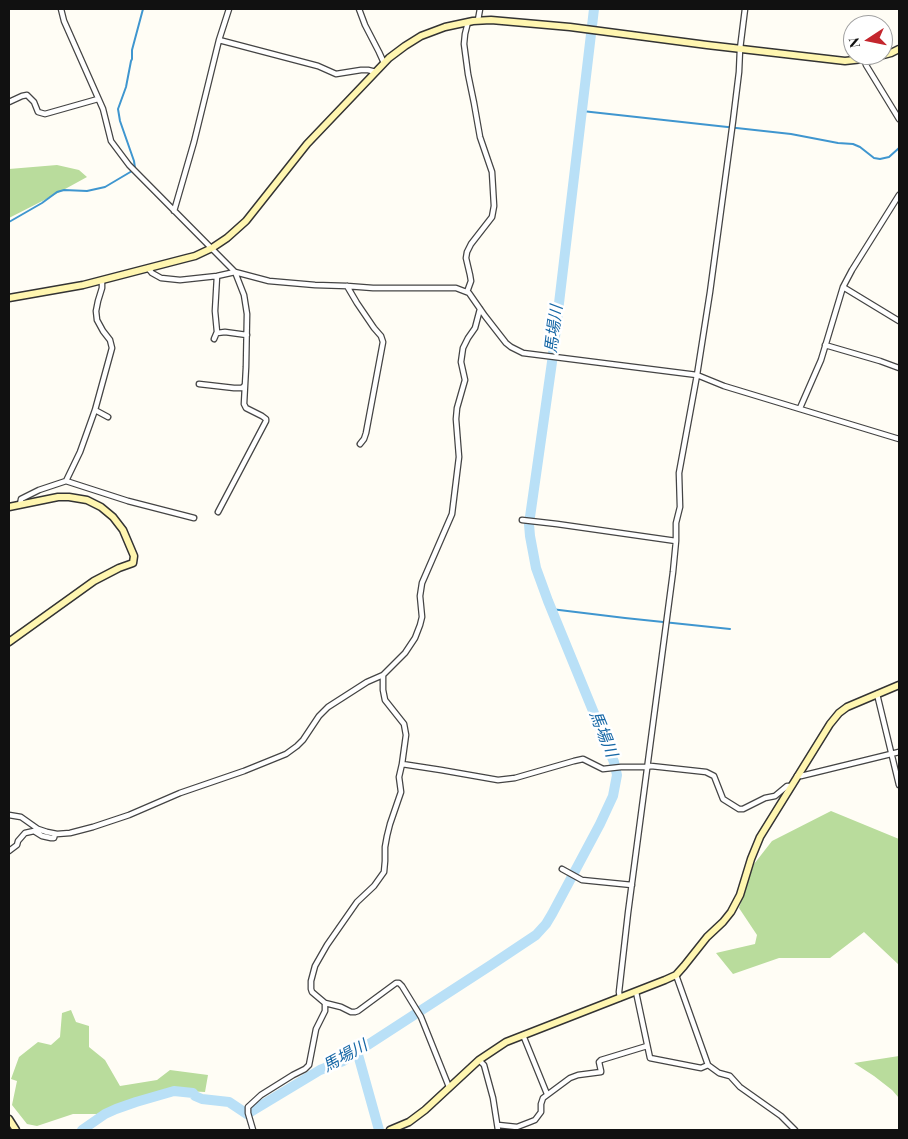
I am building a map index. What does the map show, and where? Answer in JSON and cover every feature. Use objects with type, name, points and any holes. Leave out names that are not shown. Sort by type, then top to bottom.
[{"type":"street","points":[[60,9],[103,108],[111,141],[129,165],[235,272],[246,302],[247,335],[244,406],[248,410],[266,418],[266,421],[218,512]]},
{"type":"street","points":[[174,211],[194,142],[219,40],[229,9]]},
{"type":"street","points":[[359,9],[384,63]]},
{"type":"street","points":[[478,20],[480,9]]},
{"type":"street","points":[[620,998],[619,992],[632,885],[676,541],[676,522],[681,501],[679,473],[710,292],[733,121],[745,9]]},
{"type":"street","points":[[9,298],[102,280],[195,256],[212,248],[246,221],[307,144],[384,63],[404,46],[421,36],[445,27],[478,20],[491,20],[843,61]]},
{"type":"street","points":[[467,292],[471,281],[466,258],[467,252],[492,217],[494,206],[492,172],[480,137],[468,74],[464,44],[468,22]]},
{"type":"street","points":[[219,40],[318,66],[336,74],[361,70],[376,72]]},
{"type":"street","points":[[866,65],[899,119]]},
{"type":"street","points":[[9,102],[28,95],[34,102],[38,112],[45,114],[98,99]]},
{"type":"street","points":[[800,408],[821,360],[843,287],[899,195]]},
{"type":"street","points":[[148,268],[152,273],[166,279],[186,280],[235,272],[269,281],[315,285],[373,288],[451,287],[467,292],[511,347],[523,353],[697,375],[724,386],[899,439]]},
{"type":"street","points":[[214,339],[217,333],[215,311],[217,276]]},
{"type":"street","points":[[66,481],[80,452],[95,410],[112,348],[110,340],[97,320],[96,311],[102,288],[102,280]]},
{"type":"street","points":[[347,286],[356,303],[381,336],[383,342],[366,433],[360,444]]},
{"type":"street","points":[[843,287],[899,321]]},
{"type":"street","points":[[9,815],[17,816],[38,829],[47,832],[55,834],[70,833],[116,820],[180,793],[244,772],[286,754],[297,746],[328,707],[367,682],[383,675],[405,653],[415,638],[422,617],[420,596],[422,583],[452,514],[459,457],[457,408],[465,380],[460,362],[463,348],[475,328],[480,308]]},
{"type":"street","points":[[217,333],[226,332],[247,335]]},
{"type":"street","points":[[825,345],[899,368]]},
{"type":"street","points":[[199,384],[234,388],[242,388],[244,386]]},
{"type":"street","points":[[95,410],[108,417]]},
{"type":"street","points":[[20,505],[20,499],[66,481],[128,502],[194,518]]},
{"type":"street","points":[[9,508],[58,497],[87,500],[101,507],[113,517],[123,530],[134,556],[133,563],[94,581],[9,642]]},
{"type":"street","points":[[522,520],[676,541]]},
{"type":"street","points":[[383,675],[385,700],[404,724],[406,730],[399,777],[400,796],[390,824],[385,847],[384,872],[374,886],[357,902],[327,944],[315,966],[311,989],[312,992],[326,1003],[355,1012],[396,983],[399,983],[420,1016],[449,1087]]},
{"type":"street","points":[[390,1130],[409,1122],[425,1110],[479,1060],[506,1042],[676,975],[707,937],[731,912],[740,894],[755,848],[830,724],[847,707],[899,685]]},
{"type":"street","points":[[877,694],[899,785]]},
{"type":"street","points":[[797,776],[899,752]]},
{"type":"street","points":[[402,764],[498,780],[515,778],[583,759],[600,768],[651,766],[710,773],[714,776],[723,799],[739,809],[743,809],[765,798],[775,796],[787,786],[791,786]]},
{"type":"street","points":[[9,851],[17,845],[25,833],[34,831],[42,836],[51,838],[54,838],[55,834]]},
{"type":"street","points":[[562,869],[582,880],[632,885]]},
{"type":"street","points":[[676,975],[708,1065],[719,1073],[730,1076],[740,1087],[780,1116],[795,1130]]},
{"type":"street","points":[[636,992],[649,1056],[655,1060],[701,1068],[708,1065]]},
{"type":"street","points":[[253,1130],[248,1107],[261,1095],[293,1075],[305,1070],[309,1065],[316,1030],[325,1011],[326,1003]]},
{"type":"street","points":[[523,1035],[547,1094]]},
{"type":"street","points":[[479,1060],[484,1065],[493,1098],[498,1128],[520,1126],[535,1120],[541,1112],[542,1098],[574,1076],[601,1072],[599,1062],[601,1060],[647,1046]]},
{"type":"street","points":[[9,1119],[16,1130]]},
{"type":"green space","points":[[57,165],[79,170],[87,177],[9,218],[9,169]]},
{"type":"green space","points":[[831,811],[899,839],[899,965],[864,932],[830,958],[779,958],[733,974],[716,953],[755,944],[757,935],[739,908],[754,864],[772,841]]},
{"type":"green space","points":[[71,1010],[76,1022],[89,1026],[89,1047],[105,1060],[120,1086],[157,1080],[170,1070],[208,1075],[205,1092],[167,1090],[126,1102],[97,1114],[73,1114],[37,1126],[27,1124],[12,1105],[17,1081],[11,1079],[19,1057],[38,1042],[51,1045],[60,1037],[62,1013]]},
{"type":"green space","points":[[899,1056],[899,1098],[874,1076],[854,1063]]},
{"type":"waterway","points":[[9,222],[57,192],[64,190],[87,191],[105,187],[135,168],[118,109],[126,87],[132,50],[143,9]]},
{"type":"waterway","name":"馬場川","points":[[82,1130],[105,1114],[116,1109],[174,1091],[193,1093],[202,1099],[229,1102],[247,1114],[320,1070],[343,1061],[536,935],[552,914],[613,796],[617,775],[614,762],[536,568],[529,524],[552,362],[594,9]]},
{"type":"waterway","points":[[582,111],[791,134],[853,144],[874,158],[880,159],[889,157],[899,148]]},
{"type":"waterway","points":[[551,609],[730,629]]},
{"type":"waterway","points":[[357,1051],[379,1130]]}]
